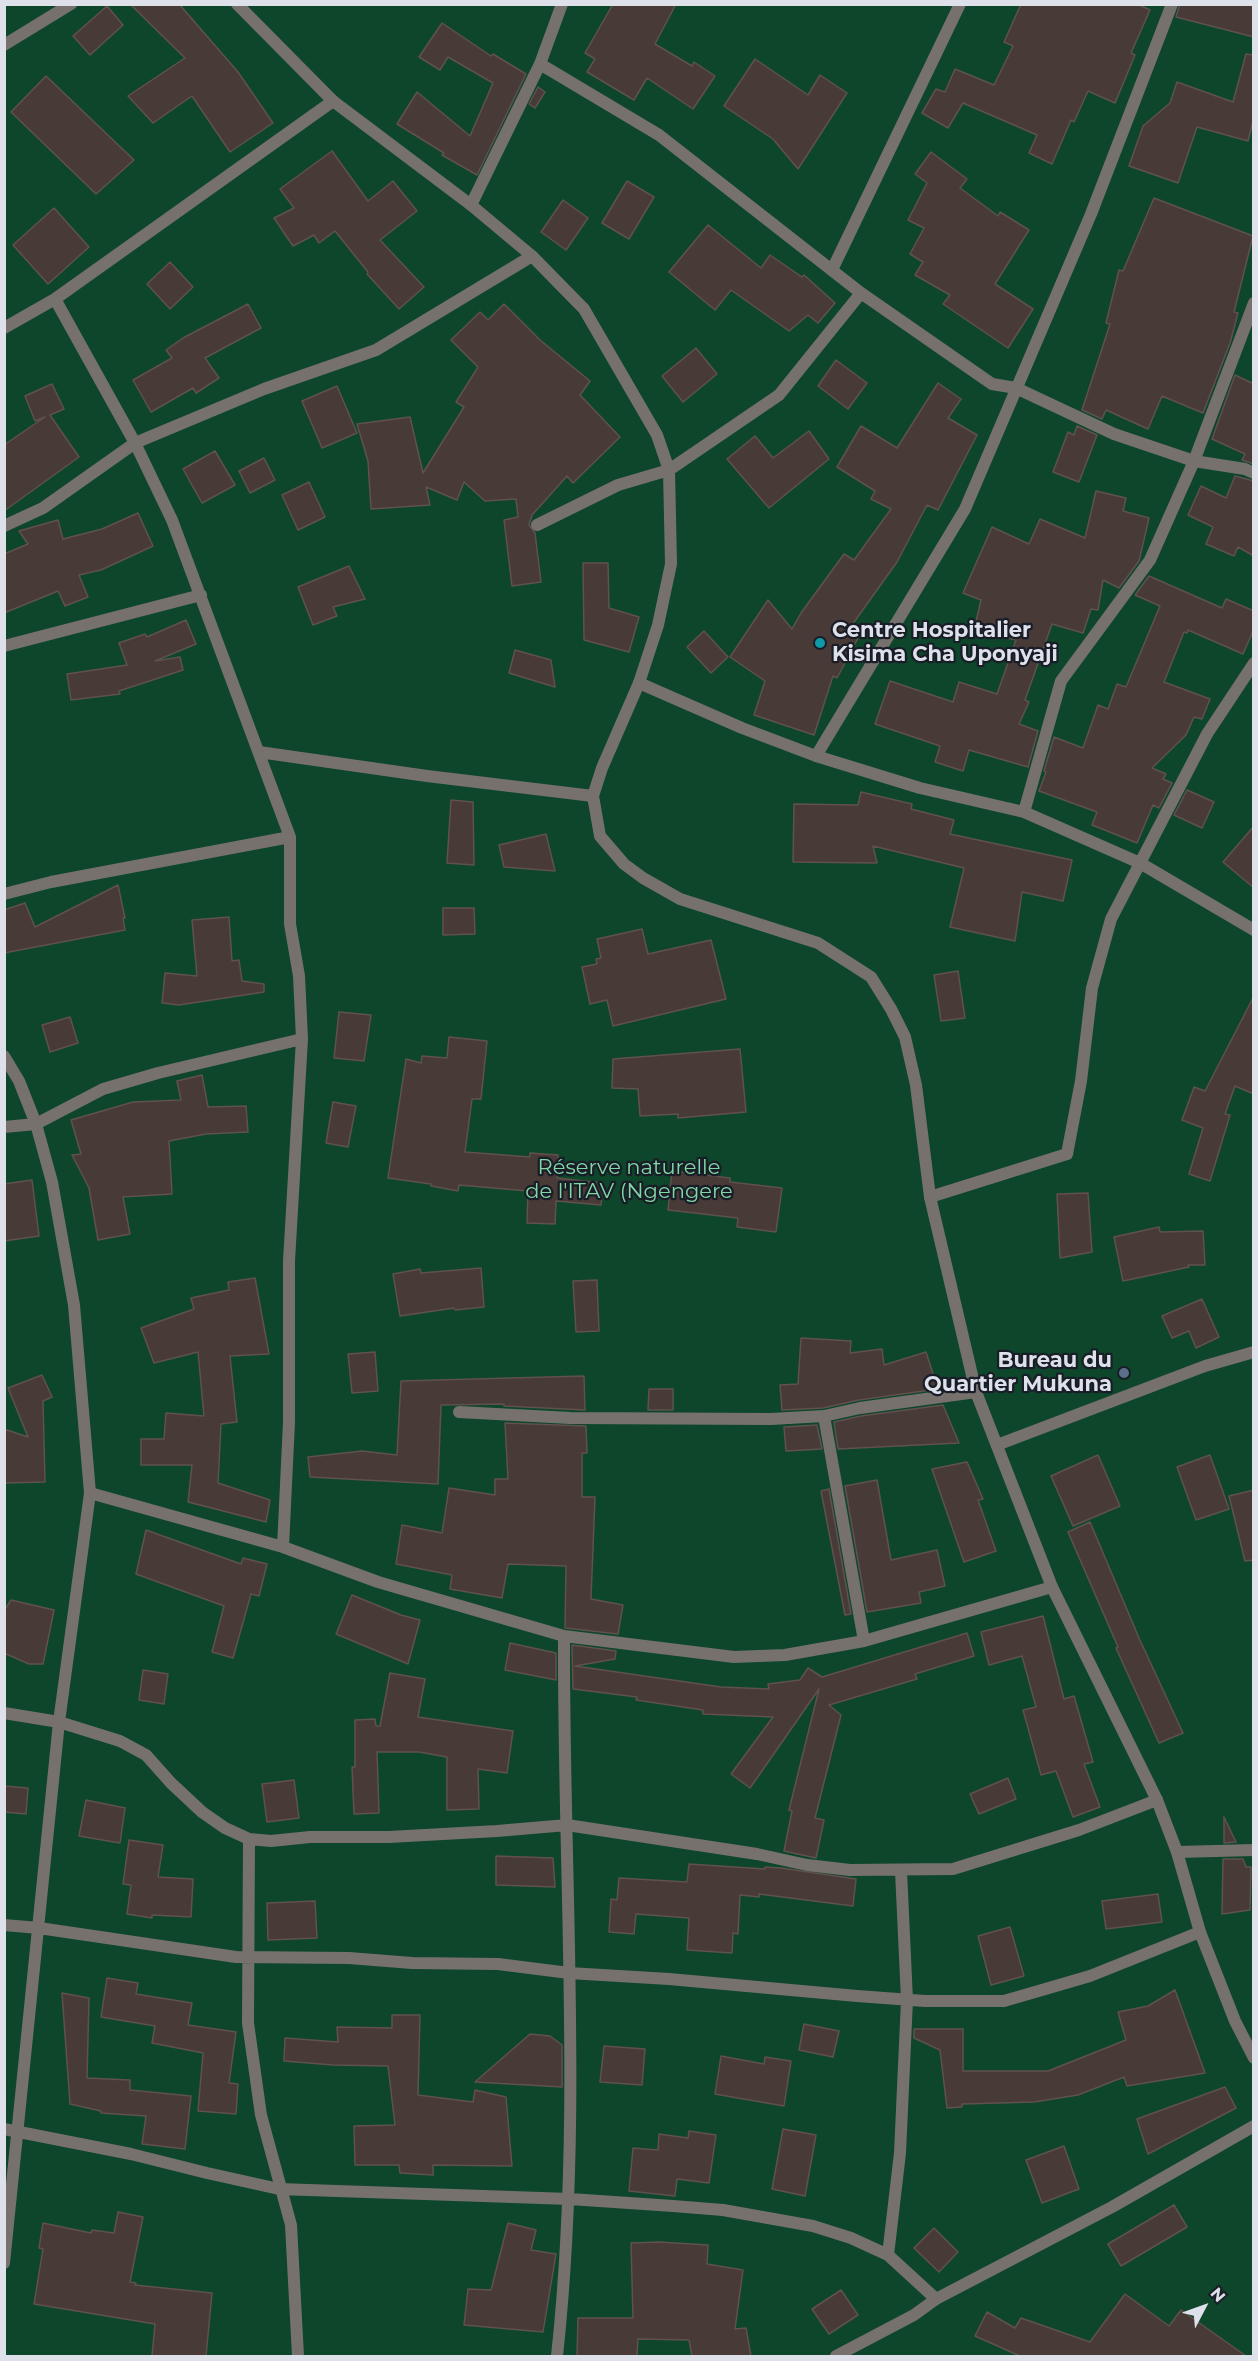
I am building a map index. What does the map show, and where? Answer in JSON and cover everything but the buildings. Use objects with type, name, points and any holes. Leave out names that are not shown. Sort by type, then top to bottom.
[{"type":"street","points":[[4,45],[71,4]]},
{"type":"street","points":[[237,4],[333,101],[471,205],[532,256],[584,309],[657,435],[669,470],[672,564],[658,625],[639,683],[602,768],[593,796],[600,836],[624,864],[643,878],[680,899],[818,943],[871,977],[891,1009],[905,1037],[916,1085],[930,1197],[976,1392],[1052,1587],[1157,1800],[1177,1852],[1200,1932],[1235,2021],[1254,2058]]},
{"type":"street","points":[[471,205],[540,64],[562,4]]},
{"type":"street","points":[[832,270],[960,4]]},
{"type":"street","points":[[816,756],[965,509],[1091,214],[1172,4]]},
{"type":"street","points":[[540,64],[659,135],[861,292],[992,384],[1017,388],[1114,434],[1194,461],[1245,469],[1254,473]]},
{"type":"street","points":[[4,328],[55,299],[333,101]]},
{"type":"street","points":[[4,526],[44,508],[135,443],[264,388],[376,350],[532,256]]},
{"type":"street","points":[[537,525],[618,485],[669,470],[779,395],[861,292]]},
{"type":"street","points":[[55,299],[135,443],[172,520],[290,837],[290,924],[299,976],[302,1039],[289,1261],[289,1422],[283,1547]]},
{"type":"street","points":[[1024,812],[1061,681],[1150,560],[1194,461],[1254,303]]},
{"type":"street","points":[[4,646],[201,596]]},
{"type":"street","points":[[930,1197],[1067,1154],[1079,1092],[1092,988],[1111,919],[1207,734],[1254,663]]},
{"type":"street","points":[[639,683],[742,728],[816,756],[920,788],[1024,812],[1140,863],[1254,930]]},
{"type":"street","points":[[259,752],[427,776],[593,796]]},
{"type":"street","points":[[4,894],[51,882],[290,837]]},
{"type":"street","points":[[4,1126],[36,1124],[104,1089],[158,1073],[302,1039]]},
{"type":"street","points":[[4,1056],[19,1081],[36,1124],[52,1182],[74,1305],[90,1494],[59,1722],[4,2263]]},
{"type":"street","points":[[997,1445],[1205,1366],[1254,1352]]},
{"type":"street","points":[[459,1412],[570,1418],[771,1419],[825,1416],[860,1408],[976,1392]]},
{"type":"street","points":[[825,1416],[864,1641]]},
{"type":"street","points":[[90,1494],[283,1547],[378,1582],[564,1636],[734,1657],[785,1655],[864,1641],[1052,1587]]},
{"type":"street","points":[[557,2356],[570,2199],[564,1636]]},
{"type":"street","points":[[4,1713],[59,1722],[120,1741],[146,1755],[202,1812],[225,1828],[249,1839],[271,1841],[310,1837],[389,1837],[497,1832],[567,1825],[757,1854],[807,1865],[850,1870],[953,1869],[1079,1830],[1157,1800]]},
{"type":"street","points":[[249,1839],[250,2034],[261,2115],[279,2189],[291,2225],[298,2356]]},
{"type":"street","points":[[1177,1852],[1254,1850]]},
{"type":"street","points":[[888,2255],[900,2153],[907,2000],[901,1871]]},
{"type":"street","points":[[4,1925],[248,1957],[349,1958],[412,1963],[498,1964],[569,1973],[669,1979],[907,2000],[1004,2001],[1090,1976],[1200,1932]]},
{"type":"street","points":[[836,2356],[914,2315],[936,2299],[1112,2207],[1254,2126]]},
{"type":"street","points":[[4,2129],[131,2154],[207,2174],[279,2189],[570,2199],[723,2210],[813,2226],[850,2238],[888,2255],[936,2299]]},
{"type":"green space","name":"Réserve naturelle de l'ITAV (Ngengere","points":[[5,5],[1253,5],[1253,2356],[5,2356]]},
{"type":"place","name":"Centre Hospitalier Kisima Cha Uponyaji","points":[[820,643]]},
{"type":"place","name":"Bureau du Quartier Mukuna","points":[[1124,1373]]}]
